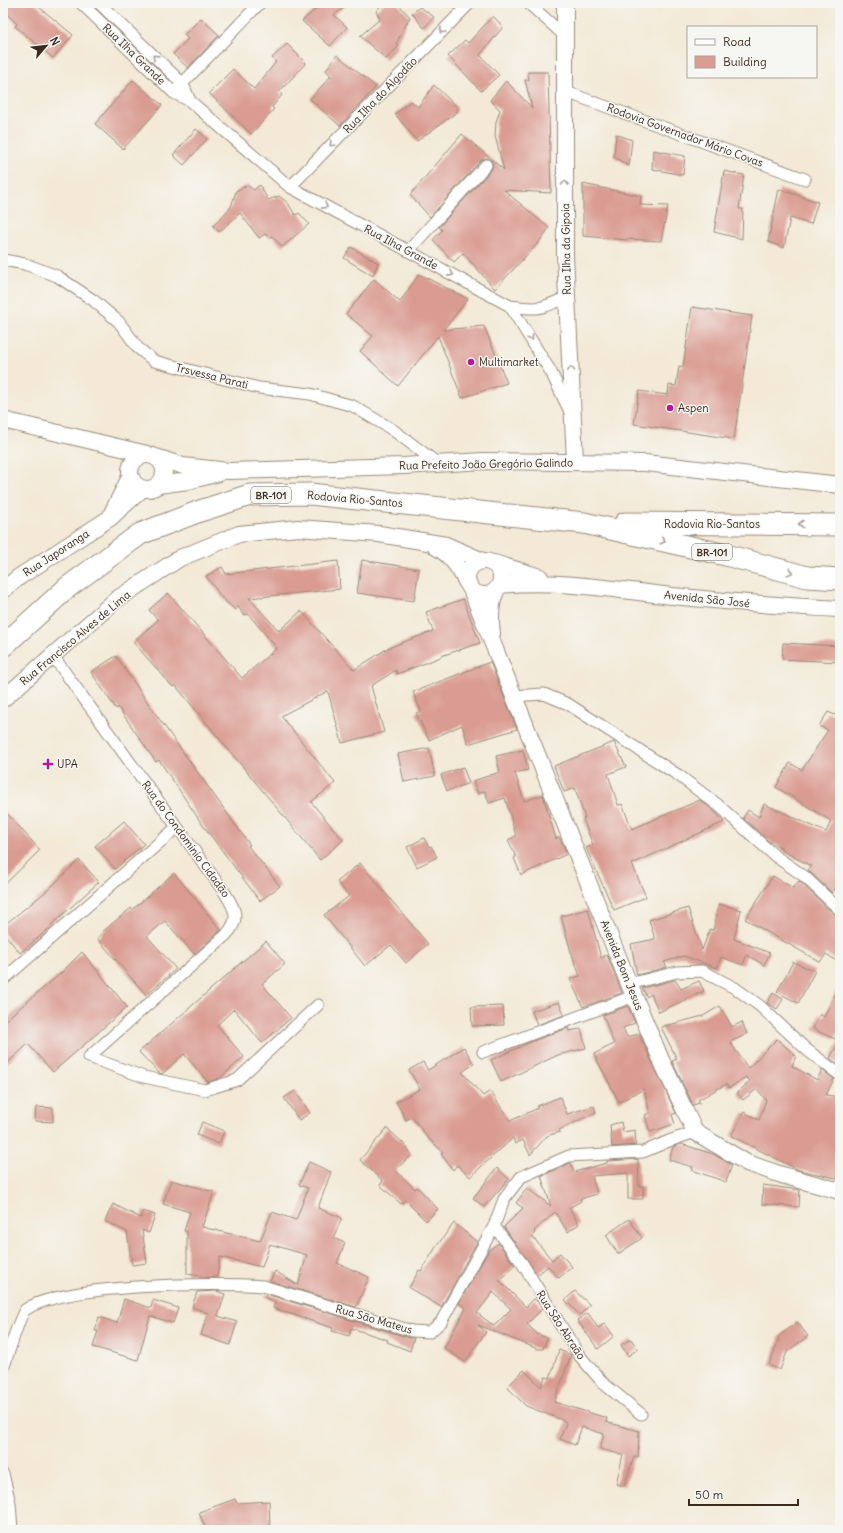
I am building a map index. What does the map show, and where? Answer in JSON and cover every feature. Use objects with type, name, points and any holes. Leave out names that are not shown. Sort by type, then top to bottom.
[{"type":"highway","name":"Rodovia Rio-Santos","points":[[3,646],[68,587],[140,534],[200,511],[250,495],[310,494],[584,523],[840,525]]},
{"type":"highway","name":"Rodovia Rio-Santos","points":[[584,523],[726,555],[807,576],[840,580]]},
{"type":"main road","name":"Rua Ilha da Gipoia","points":[[565,3],[566,92],[564,255],[575,461]]},
{"type":"main road","name":"Rua Prefeito João Gregório Galindo","points":[[3,420],[151,456],[183,466],[229,470],[437,463],[575,461],[645,463],[840,485]]},
{"type":"main road","points":[[110,446],[130,472],[137,486],[142,489],[188,481],[229,470]]},
{"type":"main road","points":[[110,518],[136,458],[151,456],[160,461],[164,471],[158,485]]},
{"type":"main road","name":"Rua Japoranga","points":[[3,590],[19,577],[110,518],[142,489]]},
{"type":"main road","name":"Rua Francisco Alves de Lima","points":[[3,699],[123,595],[180,558],[239,534],[298,528],[379,534],[446,545],[488,562]]},
{"type":"main road","name":"Rua Francisco Alves de Lima","points":[[426,542],[450,557],[460,569],[469,586]]},
{"type":"main road","points":[[469,586],[469,569],[478,562],[488,562],[501,572],[502,578],[498,588]]},
{"type":"main road","name":"Avenida São José","points":[[488,562],[518,572],[575,585]]},
{"type":"main road","name":"Avenida São José","points":[[469,586],[475,593],[484,596],[498,588],[519,583],[575,585],[738,603],[840,609]]},
{"type":"main road","name":"Avenida Bom Jesus","points":[[469,586],[512,696],[632,990],[662,1062],[695,1132]]},
{"type":"main road","name":"Avenida Bom Jesus","points":[[494,651],[490,619],[492,605],[498,588]]},
{"type":"main road","points":[[695,1132],[747,1163],[782,1175],[840,1191]]},
{"type":"street","name":"Rua Ilha Grande","points":[[81,3],[174,93],[190,101],[290,188],[510,306],[551,372],[574,422]]},
{"type":"street","name":"Rua Ilha Grande","points":[[99,3],[182,84],[190,101]]},
{"type":"street","points":[[174,93],[260,3]]},
{"type":"street","name":"Rua Ilha do Algodão","points":[[290,188],[470,3]]},
{"type":"street","points":[[528,3],[566,37]]},
{"type":"street","name":"Rodovia Governador Mário Covas","points":[[566,92],[804,179]]},
{"type":"street","points":[[408,251],[486,165]]},
{"type":"street","name":"Trsvessa Parati","points":[[3,260],[25,264],[57,276],[93,300],[118,322],[138,348],[154,361],[259,388],[310,394],[353,406],[393,430],[437,463]]},
{"type":"street","points":[[510,306],[536,309],[546,307],[567,296]]},
{"type":"street","name":"Rua do Condominio Cidadão","points":[[53,656],[234,906],[236,916],[233,927],[89,1057],[144,1077],[205,1090],[237,1080],[318,1005]]},
{"type":"street","points":[[512,696],[544,694],[568,704],[678,775],[718,805],[775,856],[804,876],[840,910]]},
{"type":"street","points":[[3,980],[177,827]]},
{"type":"street","points":[[483,1052],[677,972],[702,971],[735,988],[760,1006],[807,1050],[840,1075]]},
{"type":"street","name":"Rua São Mateus","points":[[3,1369],[16,1335],[18,1322],[24,1310],[42,1302],[67,1295],[104,1290],[191,1285],[237,1284],[263,1286],[412,1331],[430,1332],[441,1322],[494,1226],[504,1199],[521,1177],[543,1166],[569,1156],[643,1152],[668,1141],[695,1132]]},
{"type":"street","name":"Rua São Abraão","points":[[494,1226],[522,1263],[579,1355],[603,1383],[641,1414]]},
{"type":"street","points":[[3,1474],[10,1503],[12,1530]]},
{"type":"building","points":[[3,3],[34,3],[73,35],[53,58],[15,26],[17,24],[3,10]]},
{"type":"building","points":[[323,3],[350,3],[334,15],[347,27],[330,46],[302,21]]},
{"type":"building","points":[[384,3],[397,3],[410,17],[396,44],[399,46],[386,59],[360,36],[380,19],[376,11]]},
{"type":"building","points":[[420,7],[434,17],[424,28],[412,13]]},
{"type":"building","points":[[493,16],[503,27],[480,55],[499,75],[481,91],[448,56],[465,40],[468,43]]},
{"type":"building","points":[[201,18],[219,35],[188,68],[173,54],[188,39],[184,35]]},
{"type":"building","points":[[287,44],[306,63],[279,92],[282,95],[272,107],[274,109],[251,134],[209,93],[233,69],[254,89],[276,62],[272,58]]},
{"type":"building","points":[[337,55],[376,87],[340,126],[310,99],[331,76],[326,70]]},
{"type":"building","points":[[528,72],[548,72],[551,193],[504,190],[549,228],[539,242],[495,289],[463,253],[454,262],[433,240],[442,230],[439,227],[491,170],[493,166],[491,160],[487,158],[481,160],[430,217],[410,195],[462,134],[504,170],[495,136],[496,122],[500,110],[490,100],[506,81],[532,108],[525,80],[529,80]]},
{"type":"building","points":[[133,80],[162,105],[123,149],[95,124]]},
{"type":"building","points":[[434,85],[457,107],[457,112],[417,141],[395,114],[411,101],[418,107]]},
{"type":"building","points":[[196,129],[207,139],[184,165],[173,155]]},
{"type":"building","points":[[616,134],[632,140],[629,166],[614,157]]},
{"type":"building","points":[[653,150],[685,156],[683,175],[652,169]]},
{"type":"building","points":[[724,171],[744,175],[739,209],[743,209],[742,239],[714,232]]},
{"type":"building","points":[[583,184],[641,196],[640,205],[668,206],[661,241],[583,236]]},
{"type":"building","points":[[247,185],[254,190],[260,185],[268,200],[279,196],[288,203],[295,215],[299,213],[309,224],[282,247],[272,236],[270,238],[265,234],[259,238],[240,213],[219,232],[213,226],[231,207],[236,191]]},
{"type":"building","points":[[779,189],[818,202],[811,224],[790,218],[784,248],[768,242]]},
{"type":"building","points":[[351,247],[378,263],[373,276],[344,258]]},
{"type":"building","points":[[419,274],[468,299],[443,330],[484,326],[507,383],[462,398],[438,336],[398,386],[360,351],[373,336],[346,314],[374,279],[400,302]]},
{"type":"building","points":[[692,307],[752,316],[734,439],[634,424],[639,391],[668,395],[669,385],[676,386],[679,366],[683,367]]},
{"type":"building","points":[[362,560],[419,569],[414,601],[357,593]]},
{"type":"building","points":[[338,561],[340,589],[249,598],[279,631],[301,611],[354,670],[388,648],[433,631],[426,612],[463,599],[480,643],[441,656],[397,674],[396,670],[371,686],[384,732],[342,743],[328,691],[281,716],[335,783],[311,802],[343,840],[320,860],[175,685],[173,687],[133,642],[158,620],[149,610],[168,593],[242,678],[277,648],[248,614],[243,615],[238,606],[235,610],[222,598],[206,576],[222,567],[226,574]]},
{"type":"building","points":[[783,643],[840,646],[839,662],[782,659]]},
{"type":"building","points":[[116,656],[152,709],[250,845],[248,846],[280,886],[260,901],[202,824],[159,760],[156,762],[118,707],[116,709],[91,672]]},
{"type":"building","points":[[490,662],[517,729],[468,744],[462,725],[429,740],[416,713],[421,711],[413,692]]},
{"type":"building","points":[[840,706],[840,882],[832,893],[808,870],[811,866],[781,850],[782,848],[767,840],[743,818],[748,810],[759,817],[764,804],[826,832],[831,821],[776,787],[790,763],[802,770],[828,730],[819,726],[828,712],[835,715]]},
{"type":"building","points":[[614,742],[626,767],[608,774],[618,805],[622,804],[632,829],[700,800],[715,812],[724,822],[632,864],[646,897],[614,910],[586,848],[593,845],[583,819],[585,818],[575,788],[564,792],[554,766]]},
{"type":"building","points":[[429,748],[435,776],[404,782],[398,754]]},
{"type":"building","points":[[523,750],[528,770],[515,773],[524,801],[543,795],[556,839],[559,837],[567,854],[521,875],[514,858],[516,857],[508,840],[516,836],[505,798],[489,803],[485,791],[478,794],[473,781],[500,772],[496,756]]},
{"type":"building","points":[[463,767],[469,783],[447,791],[441,775]]},
{"type":"building","points":[[3,809],[40,850],[3,886]]},
{"type":"building","points":[[124,821],[144,844],[115,869],[95,846]]},
{"type":"building","points":[[424,838],[429,847],[431,846],[437,857],[417,867],[407,847]]},
{"type":"building","points":[[79,860],[99,882],[51,925],[52,926],[20,953],[3,932],[3,926],[48,890]]},
{"type":"building","points":[[360,863],[428,944],[406,963],[391,945],[365,966],[324,915],[349,896],[337,882]]},
{"type":"building","points":[[174,873],[221,930],[194,954],[165,921],[147,936],[176,969],[146,995],[97,938],[102,934],[101,933],[131,908],[132,910]]},
{"type":"building","points":[[773,876],[793,888],[799,881],[823,905],[840,917],[840,963],[826,954],[820,962],[745,919]]},
{"type":"building","points":[[719,904],[741,910],[734,939],[770,953],[764,965],[747,955],[743,965],[721,957],[717,968],[684,956],[664,962],[667,967],[637,975],[631,944],[655,939],[649,920],[688,908],[702,950],[710,929],[713,930]]},
{"type":"building","points":[[588,909],[601,958],[607,955],[622,993],[583,1007],[570,979],[580,976],[571,952],[561,916]]},
{"type":"building","points":[[266,941],[285,964],[262,984],[291,1018],[262,1043],[234,1009],[217,1025],[244,1057],[220,1078],[208,1082],[184,1054],[162,1074],[159,1073],[139,1052]]},
{"type":"building","points":[[82,952],[127,1007],[53,1072],[28,1044],[3,1067],[3,1022],[60,974]]},
{"type":"building","points":[[793,962],[815,971],[798,1003],[777,992]]},
{"type":"building","points":[[675,980],[681,989],[699,981],[704,991],[659,1012],[651,994],[647,997],[642,988]]},
{"type":"building","points":[[840,982],[840,1028],[835,1039],[813,1029],[820,1014],[824,1017]]},
{"type":"building","points":[[773,993],[783,999],[777,1009],[767,1003]]},
{"type":"building","points":[[559,1002],[564,1015],[537,1025],[532,1011]]},
{"type":"building","points":[[503,1006],[504,1025],[472,1026],[471,1007]]},
{"type":"building","points":[[628,1006],[635,1023],[623,1028],[627,1037],[639,1034],[676,1113],[672,1115],[675,1124],[650,1132],[645,1115],[650,1113],[644,1089],[619,1102],[594,1054],[614,1044],[603,1015]]},
{"type":"building","points":[[720,1006],[732,1027],[742,1022],[747,1034],[730,1042],[748,1068],[777,1039],[796,1056],[792,1066],[817,1080],[822,1070],[834,1079],[826,1095],[840,1097],[840,1179],[799,1170],[731,1136],[744,1112],[759,1120],[766,1100],[757,1089],[743,1100],[737,1093],[750,1081],[746,1077],[729,1088],[726,1084],[698,1100],[700,1103],[693,1105],[672,1061],[677,1059],[661,1027],[703,1016]]},
{"type":"building","points":[[568,1028],[569,1031],[581,1029],[586,1048],[558,1055],[501,1082],[491,1060],[533,1041]]},
{"type":"building","points":[[840,1040],[840,1066],[830,1058]]},
{"type":"building","points":[[464,1047],[474,1064],[462,1072],[483,1096],[490,1091],[510,1121],[538,1108],[537,1106],[560,1097],[567,1114],[594,1106],[596,1112],[559,1130],[560,1132],[547,1136],[530,1155],[523,1140],[515,1144],[513,1138],[470,1177],[457,1165],[453,1170],[441,1154],[443,1152],[428,1138],[412,1117],[406,1120],[396,1102],[420,1089],[409,1070],[423,1062],[428,1070]]},
{"type":"building","points":[[295,1091],[310,1113],[299,1120],[284,1098]]},
{"type":"building","points":[[36,1107],[53,1108],[53,1122],[35,1121]]},
{"type":"building","points":[[202,1122],[224,1131],[219,1144],[197,1135]]},
{"type":"building","points":[[621,1122],[623,1132],[635,1130],[636,1145],[612,1147],[610,1125]]},
{"type":"building","points":[[387,1128],[403,1143],[412,1155],[395,1170],[415,1189],[417,1187],[438,1209],[426,1221],[405,1200],[401,1204],[380,1185],[383,1181],[360,1160]]},
{"type":"building","points":[[681,1144],[713,1154],[732,1165],[726,1182],[692,1170],[693,1167],[669,1160],[673,1147]]},
{"type":"building","points":[[638,1159],[639,1186],[643,1186],[643,1199],[628,1199],[628,1173],[592,1176],[597,1194],[580,1199],[581,1201],[569,1208],[579,1224],[568,1232],[555,1212],[534,1231],[535,1233],[532,1236],[552,1260],[560,1253],[572,1267],[559,1278],[548,1266],[537,1275],[504,1227],[523,1208],[516,1203],[527,1188],[551,1206],[541,1176],[571,1163],[574,1172],[607,1163],[607,1161]]},
{"type":"building","points":[[309,1162],[331,1172],[318,1208],[342,1218],[333,1238],[345,1243],[337,1263],[369,1277],[356,1307],[270,1281],[275,1271],[298,1285],[307,1255],[270,1244],[262,1267],[220,1257],[217,1277],[202,1278],[202,1276],[187,1274],[187,1231],[184,1231],[190,1212],[163,1204],[171,1180],[214,1192],[202,1227],[260,1241],[272,1212],[296,1220],[308,1188],[299,1185]]},
{"type":"building","points":[[497,1168],[509,1179],[484,1207],[473,1198]]},
{"type":"building","points":[[763,1185],[800,1190],[799,1207],[762,1204]]},
{"type":"building","points":[[113,1204],[141,1218],[143,1211],[155,1215],[149,1233],[142,1230],[147,1263],[132,1265],[127,1232],[105,1221]]},
{"type":"building","points":[[629,1219],[642,1238],[618,1254],[606,1235]]},
{"type":"building","points":[[454,1223],[477,1242],[441,1307],[409,1288],[419,1270],[421,1271],[436,1247]]},
{"type":"building","points":[[498,1243],[515,1266],[499,1280],[526,1307],[534,1299],[539,1303],[542,1309],[527,1324],[537,1334],[547,1338],[543,1349],[538,1349],[478,1325],[486,1332],[465,1362],[444,1348],[466,1308],[459,1303],[489,1250]],"holes":[[[493,1292],[511,1309],[494,1326],[477,1313]]]},
{"type":"building","points":[[216,1291],[225,1294],[218,1316],[237,1322],[230,1345],[201,1335],[208,1313],[192,1307],[197,1292]]},
{"type":"building","points":[[575,1291],[590,1305],[580,1315],[565,1300]]},
{"type":"building","points":[[266,1294],[414,1338],[410,1351],[387,1342],[388,1340],[351,1328],[349,1336],[332,1331],[333,1328],[273,1308],[275,1302],[265,1297]]},
{"type":"building","points":[[124,1299],[151,1308],[153,1300],[178,1308],[173,1323],[150,1316],[138,1360],[93,1347],[98,1331],[95,1331],[99,1317],[117,1323]]},
{"type":"building","points":[[588,1313],[598,1328],[604,1324],[614,1336],[598,1349],[577,1320]]},
{"type":"building","points":[[797,1322],[808,1336],[787,1352],[780,1370],[769,1365],[779,1339],[778,1337]]},
{"type":"building","points":[[631,1339],[638,1349],[628,1356],[621,1345]]},
{"type":"building","points":[[559,1350],[571,1355],[554,1402],[607,1418],[606,1422],[639,1431],[638,1457],[634,1457],[624,1486],[616,1484],[623,1455],[600,1449],[604,1434],[582,1427],[575,1445],[560,1439],[566,1423],[565,1421],[526,1406],[507,1387],[524,1370],[541,1387],[545,1377],[550,1378]]},
{"type":"building","points":[[235,1499],[237,1503],[269,1501],[270,1527],[244,1530],[206,1530],[199,1512]]},
{"type":"place","name":"Multimarket","points":[[471,362]]},
{"type":"place","name":"Aspen","points":[[670,408]]},
{"type":"place","name":"UPA","points":[[48,764]]}]
